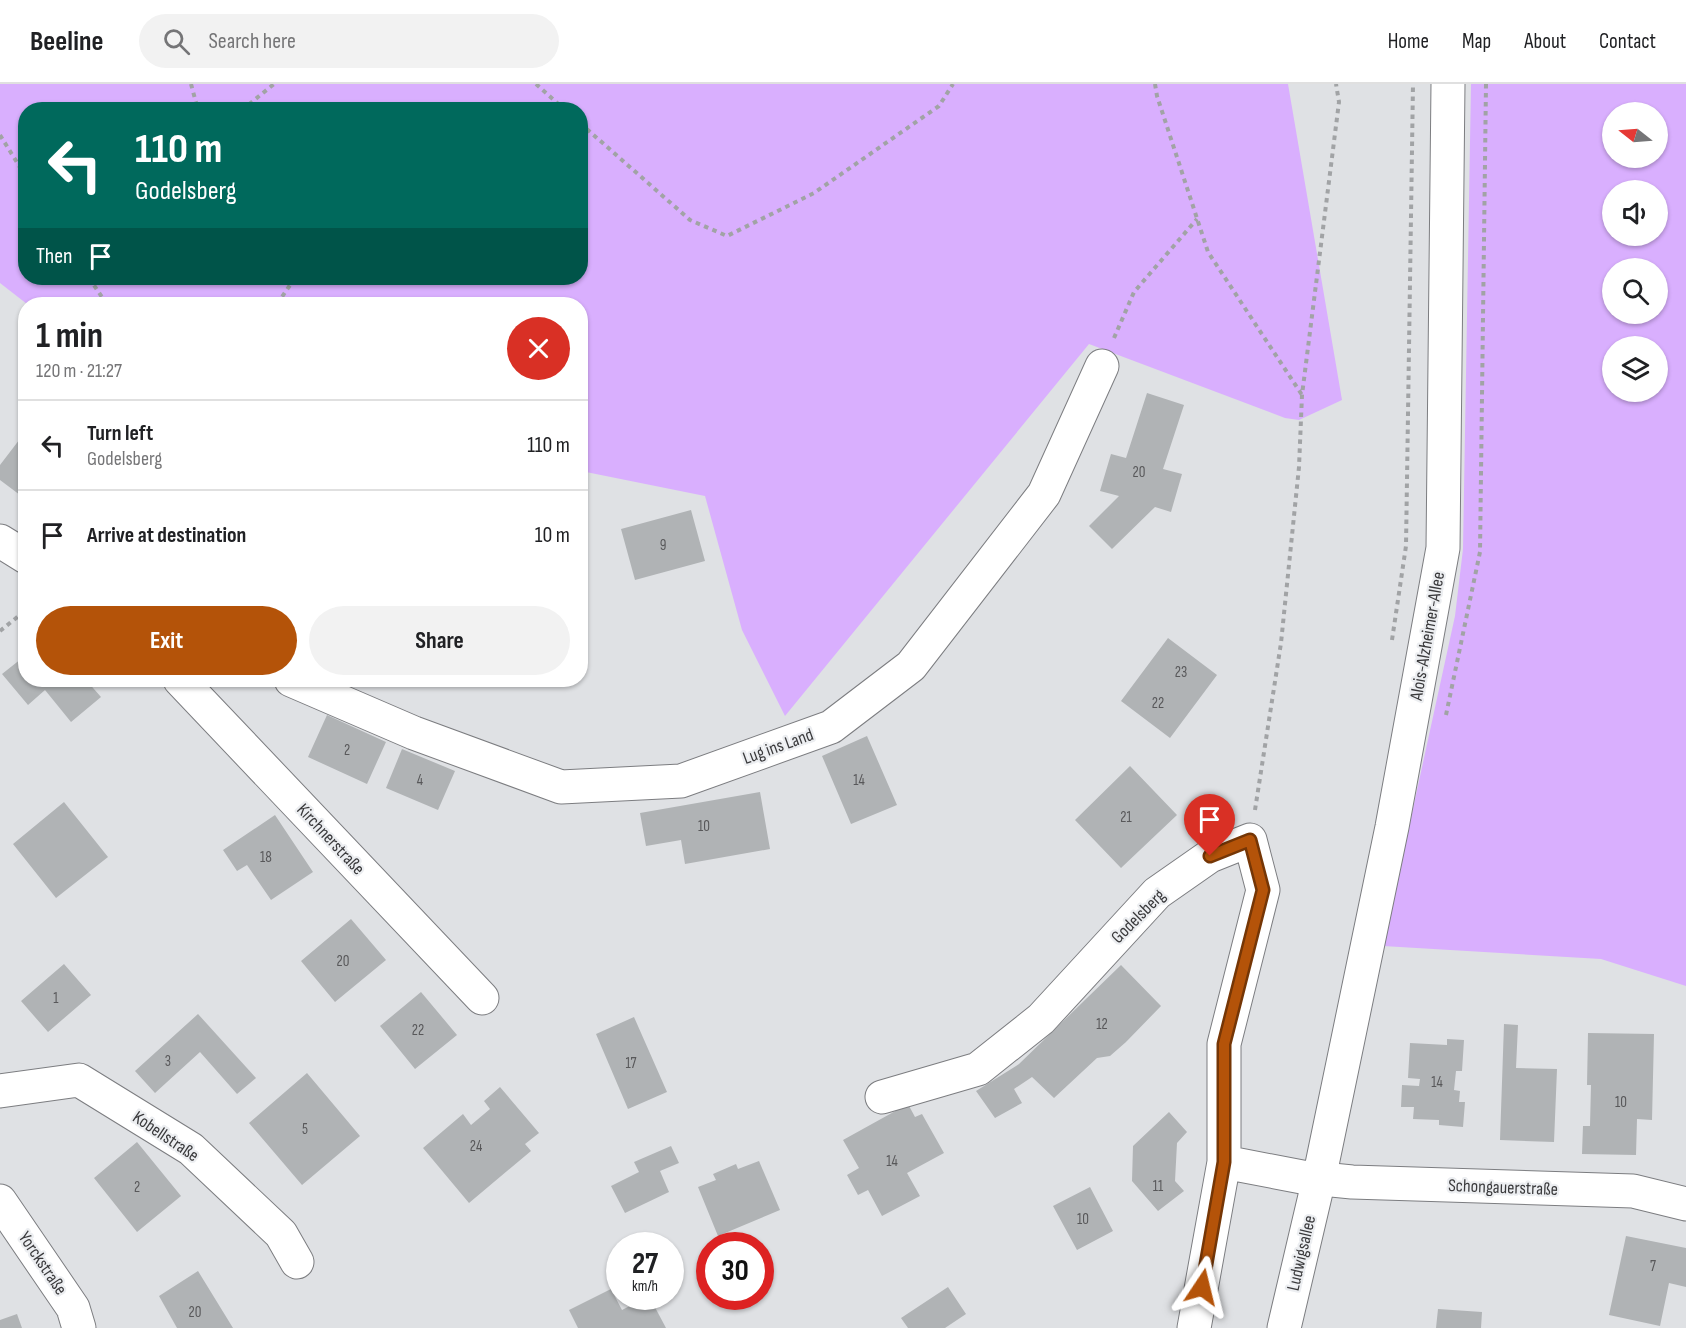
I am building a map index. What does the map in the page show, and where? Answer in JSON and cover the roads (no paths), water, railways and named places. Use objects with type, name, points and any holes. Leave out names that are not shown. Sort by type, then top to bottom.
[{"type":"street","name":"Alois-Alzheimer-Allee","points":[[1319,1179],[1392,827],[1443,548],[1448,84]]},
{"type":"street","name":"Lug ins Land","points":[[307,687],[414,733],[561,787],[681,781],[831,727],[911,666],[1044,494],[1102,366]]},
{"type":"street","points":[[0,541],[18,552]]},
{"type":"street","name":"Kirchnerstraße","points":[[187,687],[482,998]]},
{"type":"street","name":"Godelsberg","points":[[882,1097],[978,1069],[1041,1019],[1156,893],[1210,856],[1250,840],[1263,890],[1224,1044],[1224,1162]]},
{"type":"street","name":"Kobellstraße","points":[[0,1091],[79,1080],[191,1149],[280,1234],[297,1263]]},
{"type":"street","points":[[1194,1328],[1224,1162],[1319,1179]]},
{"type":"street","name":"Schongauerstraße","points":[[1319,1179],[1634,1191],[1686,1204]]},
{"type":"street","name":"Ludwigsallee","points":[[1284,1328],[1319,1179]]},
{"type":"street","name":"Yorckstraße","points":[[0,1201],[73,1308],[79,1328]]}]
